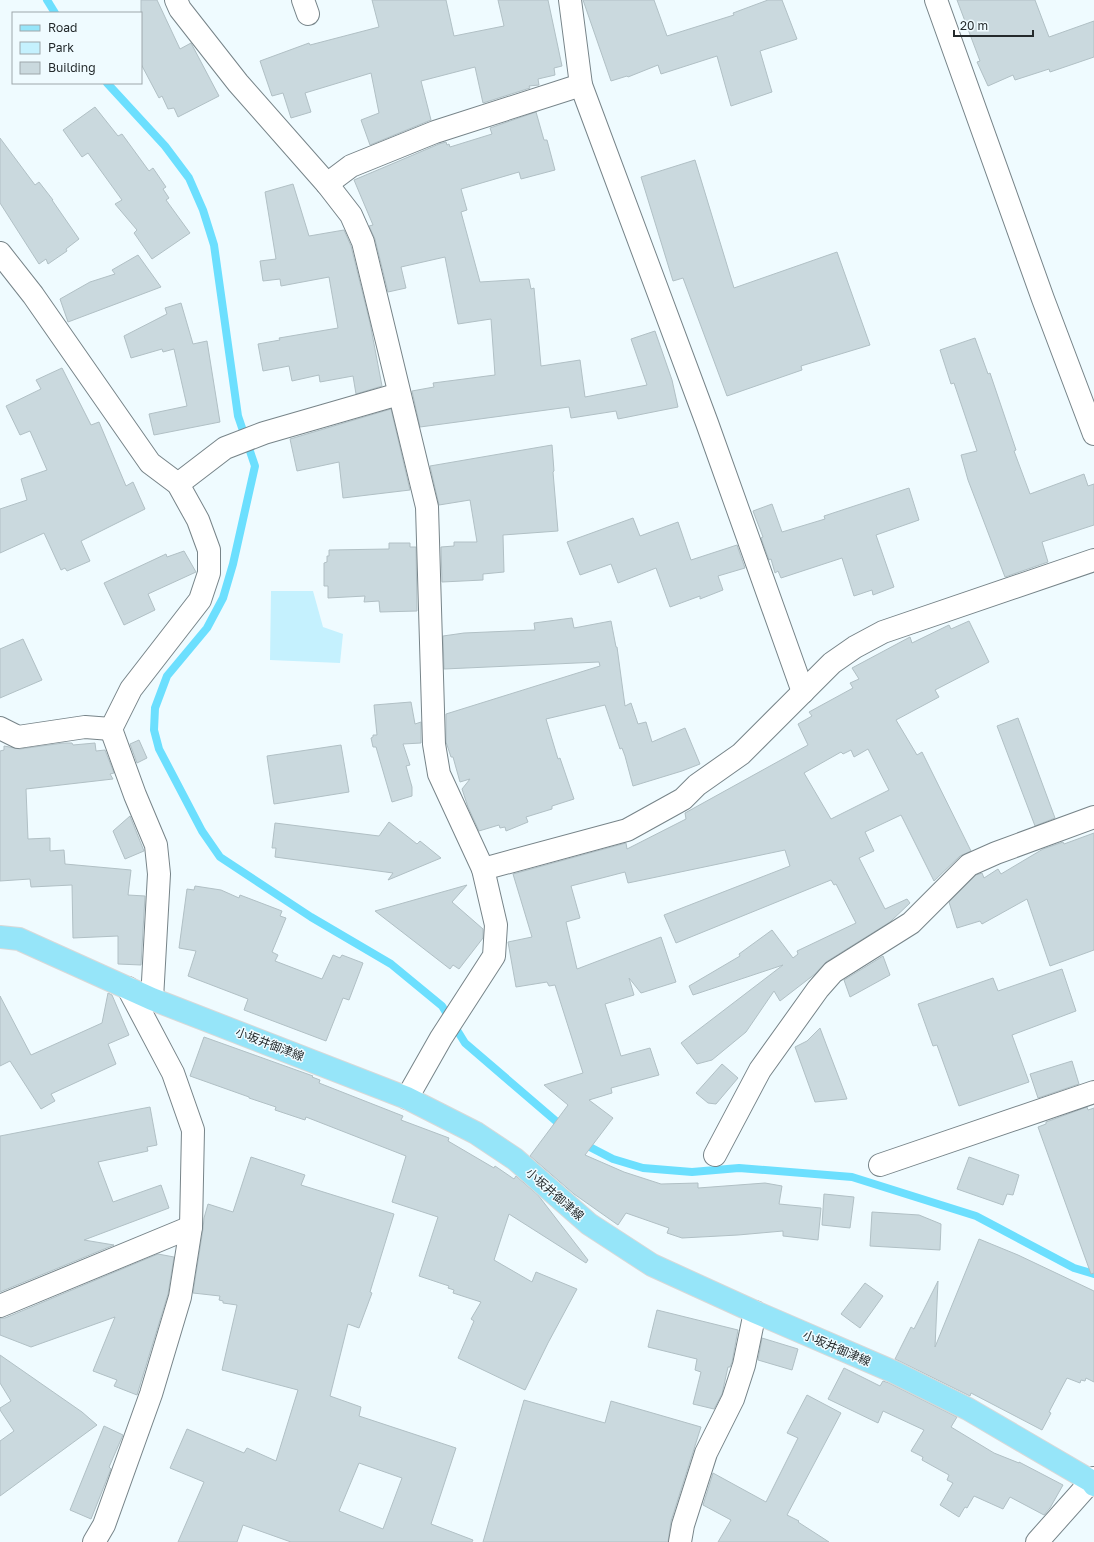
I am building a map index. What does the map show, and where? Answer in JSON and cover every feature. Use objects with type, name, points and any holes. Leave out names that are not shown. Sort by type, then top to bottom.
[{"type":"main road","name":"小坂井御津線","points":[[0,936],[19,939],[152,999],[407,1098],[476,1133],[515,1159],[589,1224],[652,1265],[755,1312],[894,1372],[962,1406],[1093,1481]]},
{"type":"street","points":[[176,0],[180,9],[238,83],[327,184],[351,215],[363,242],[427,507],[434,744],[439,774],[483,869],[496,925],[494,956],[465,998],[407,1098]]},
{"type":"street","points":[[570,0],[582,86],[705,415],[804,692]]},
{"type":"street","points":[[936,0],[1043,299],[1094,434]]},
{"type":"street","points":[[327,184],[351,166],[435,132],[582,86]]},
{"type":"street","points":[[0,253],[33,295],[150,463],[178,484],[198,520],[209,550],[209,573],[200,600],[131,690],[111,729],[156,845],[159,874],[152,999]]},
{"type":"street","points":[[178,484],[225,448],[264,433],[399,394]]},
{"type":"street","points":[[483,869],[627,830],[683,798],[697,785],[741,754],[832,663],[856,647],[883,632],[1094,560]]},
{"type":"street","points":[[0,728],[18,737],[85,727],[111,729]]},
{"type":"street","points":[[715,1155],[760,1070],[818,989],[833,972],[911,923],[969,864],[1094,817]]},
{"type":"street","points":[[94,1542],[104,1525],[151,1394],[180,1297],[191,1227],[193,1130],[173,1073],[128,988]]},
{"type":"street","points":[[880,1165],[1094,1092]]},
{"type":"street","points":[[0,1306],[191,1227]]},
{"type":"street","points":[[680,1542],[706,1453],[733,1399],[742,1372],[755,1312]]},
{"type":"street","points":[[1037,1542],[1093,1481]]},
{"type":"green space","points":[[271,591],[313,591],[323,627],[343,634],[340,663],[270,660]]},
{"type":"building","points":[[141,0],[157,0],[180,49],[191,43],[219,96],[178,117],[174,108],[168,109],[162,96],[159,98],[142,66]]},
{"type":"building","points":[[372,0],[446,0],[454,36],[504,26],[498,0],[548,0],[562,66],[554,68],[555,75],[538,79],[539,85],[529,86],[530,88],[483,103],[475,67],[421,81],[431,120],[370,145],[361,120],[379,113],[371,73],[305,93],[311,112],[291,118],[283,93],[272,96],[260,61],[309,43],[310,45],[379,27]]},
{"type":"building","points":[[583,0],[654,0],[667,36],[734,15],[733,13],[768,0],[782,0],[797,39],[760,51],[772,92],[731,106],[717,56],[661,74],[658,65],[628,77],[627,76],[611,81]]},
{"type":"building","points":[[957,0],[1035,0],[1049,37],[1094,21],[1094,57],[1050,72],[1049,69],[1015,80],[1013,75],[988,86],[977,62],[980,61]]},
{"type":"building","points":[[95,107],[118,136],[122,134],[149,171],[153,168],[166,187],[163,189],[169,198],[166,200],[190,233],[152,259],[134,233],[137,230],[115,204],[122,200],[88,153],[82,157],[63,130]]},
{"type":"building","points":[[536,112],[544,140],[547,140],[555,170],[521,179],[519,172],[461,189],[467,210],[461,212],[480,282],[529,279],[531,289],[534,288],[541,366],[580,360],[585,397],[647,385],[631,339],[655,331],[672,380],[678,407],[618,419],[616,411],[571,418],[569,407],[420,427],[412,391],[434,387],[433,383],[495,375],[491,319],[458,324],[445,257],[401,267],[406,288],[388,292],[375,239],[369,226],[373,225],[354,180],[439,144],[446,142],[450,147],[492,134],[490,128]]},
{"type":"building","points":[[0,138],[35,185],[39,182],[79,239],[66,249],[67,251],[48,264],[46,259],[39,264],[0,203]]},
{"type":"building","points":[[695,160],[734,288],[837,252],[870,345],[801,366],[802,370],[727,396],[683,278],[673,281],[641,177]]},
{"type":"building","points":[[293,184],[309,236],[344,230],[351,246],[370,323],[382,386],[356,394],[353,376],[320,382],[319,375],[292,381],[289,366],[263,371],[258,344],[280,340],[279,338],[338,328],[329,277],[281,286],[280,279],[263,281],[260,261],[276,259],[265,192]]},
{"type":"building","points":[[138,255],[161,287],[68,322],[60,299],[90,282],[115,274],[112,270]]},
{"type":"building","points":[[181,303],[193,344],[207,341],[220,422],[154,435],[149,414],[187,406],[174,349],[163,352],[162,349],[131,358],[124,336],[167,314],[165,308]]},
{"type":"building","points":[[975,338],[988,374],[990,373],[1016,450],[1014,451],[1030,494],[1084,474],[1088,486],[1094,484],[1094,525],[1042,542],[1048,562],[1005,577],[968,480],[961,455],[977,451],[954,383],[951,384],[940,350]]},
{"type":"building","points":[[62,368],[91,425],[99,422],[126,486],[133,482],[145,509],[81,541],[90,561],[67,571],[65,568],[61,570],[44,533],[0,553],[0,509],[27,500],[21,479],[47,470],[30,431],[20,435],[6,406],[41,389],[36,380]]},
{"type":"building","points":[[391,409],[410,490],[343,498],[339,462],[297,471],[290,439]]},
{"type":"building","points":[[552,445],[558,531],[503,535],[504,572],[483,574],[483,580],[442,582],[441,547],[454,546],[454,542],[477,542],[470,500],[439,505],[430,466]]},
{"type":"building","points":[[909,488],[919,520],[876,535],[894,587],[873,595],[872,590],[854,596],[842,558],[781,578],[778,571],[775,573],[771,559],[769,560],[761,538],[763,537],[753,511],[772,504],[782,532],[825,519],[824,516]]},
{"type":"building","points":[[633,518],[640,536],[678,522],[691,560],[737,545],[745,568],[718,576],[723,590],[700,599],[700,596],[670,607],[656,568],[618,583],[611,564],[580,575],[567,542]]},
{"type":"building","points":[[389,543],[410,543],[410,547],[416,547],[417,611],[380,612],[379,601],[364,602],[365,596],[328,598],[328,586],[324,586],[324,563],[327,562],[329,550],[389,549]]},
{"type":"building","points":[[184,551],[196,572],[148,594],[155,610],[124,625],[104,583],[166,554],[167,557]]},
{"type":"building","points":[[572,618],[574,628],[611,621],[617,647],[625,706],[631,703],[638,724],[646,722],[652,742],[685,728],[700,764],[633,786],[625,756],[622,748],[620,749],[605,705],[546,719],[558,759],[560,758],[574,799],[552,806],[552,809],[526,817],[528,822],[506,831],[505,827],[500,828],[499,825],[479,831],[462,789],[470,779],[460,782],[453,757],[451,757],[446,742],[446,714],[600,666],[599,662],[444,669],[443,636],[464,633],[535,630],[534,623]]},
{"type":"building","points":[[969,621],[989,662],[935,690],[939,697],[896,720],[917,755],[922,752],[971,851],[960,856],[934,881],[901,815],[865,832],[874,851],[859,858],[885,909],[907,899],[910,903],[890,922],[826,962],[815,974],[780,1001],[774,991],[746,1032],[712,1060],[697,1064],[681,1043],[783,965],[693,995],[689,986],[740,956],[739,954],[772,930],[793,958],[798,954],[797,951],[856,923],[836,884],[834,885],[831,880],[676,943],[664,915],[790,866],[785,850],[628,883],[625,872],[571,886],[580,918],[566,922],[577,969],[661,937],[676,982],[641,993],[629,978],[634,995],[605,1004],[621,1056],[650,1048],[659,1075],[611,1088],[612,1093],[589,1100],[613,1118],[585,1155],[624,1172],[661,1184],[698,1183],[698,1188],[765,1183],[782,1186],[779,1204],[821,1208],[818,1240],[783,1236],[783,1231],[682,1238],[667,1233],[669,1228],[626,1213],[618,1225],[574,1194],[530,1156],[568,1105],[544,1085],[583,1073],[555,985],[549,986],[547,982],[516,987],[508,942],[532,937],[513,874],[626,843],[627,849],[686,819],[685,813],[808,745],[798,724],[812,716],[809,712],[853,688],[850,683],[859,679],[852,668],[910,637],[912,643],[949,625],[951,629]],"holes":[[[868,749],[889,790],[831,819],[804,773],[841,752],[843,754],[851,750],[854,757]]]},
{"type":"building","points":[[23,639],[42,680],[0,698],[0,649]]},
{"type":"building","points":[[411,702],[415,724],[421,722],[421,743],[403,744],[410,765],[406,766],[412,787],[412,796],[392,802],[376,747],[373,747],[371,738],[373,735],[377,735],[374,705]]},
{"type":"building","points":[[1018,718],[1055,818],[1035,826],[997,726]]},
{"type":"building","points":[[139,740],[147,758],[137,763],[130,744]]},
{"type":"building","points":[[72,743],[73,745],[95,743],[96,751],[105,750],[114,773],[110,774],[113,779],[26,789],[28,839],[50,838],[50,851],[64,850],[65,864],[131,870],[128,895],[145,896],[141,965],[118,964],[118,936],[73,938],[72,885],[31,887],[30,879],[0,881],[0,751],[4,750],[4,746],[20,749]]},
{"type":"building","points":[[341,745],[349,792],[274,804],[267,756]]},
{"type":"building","points":[[130,816],[144,851],[125,859],[113,831]]},
{"type":"building","points":[[389,822],[417,844],[420,841],[441,858],[388,880],[393,873],[275,857],[276,848],[272,848],[275,823],[379,836]]},
{"type":"building","points":[[1094,833],[1094,950],[1050,966],[1027,899],[982,924],[980,921],[957,928],[949,902],[976,875],[982,873],[984,878],[998,869],[1001,874],[1043,849],[1063,842],[1064,844]]},
{"type":"building","points":[[467,885],[452,902],[483,929],[483,938],[459,969],[453,965],[450,969],[375,911]]},
{"type":"building","points":[[195,886],[221,890],[239,898],[240,895],[282,911],[280,916],[286,918],[272,952],[278,955],[275,961],[322,979],[333,955],[340,958],[342,955],[363,963],[349,1000],[343,998],[326,1041],[244,1010],[248,999],[188,976],[196,951],[179,948],[187,889],[194,890]]},
{"type":"building","points":[[883,956],[890,975],[850,997],[844,980]]},
{"type":"building","points":[[1062,969],[1076,1011],[1012,1035],[1029,1082],[959,1106],[937,1045],[933,1046],[918,1004],[993,978],[998,991]]},
{"type":"building","points":[[108,993],[112,995],[129,1035],[108,1044],[116,1064],[51,1094],[55,1101],[41,1109],[10,1061],[0,1066],[0,996],[31,1055],[102,1023]]},
{"type":"building","points":[[820,1028],[847,1099],[815,1102],[795,1047],[807,1041]]},
{"type":"building","points":[[204,1037],[313,1076],[312,1077],[320,1080],[319,1083],[403,1116],[401,1120],[449,1138],[448,1141],[494,1168],[495,1166],[514,1179],[516,1176],[538,1195],[588,1260],[586,1263],[509,1214],[494,1260],[532,1282],[536,1272],[577,1289],[525,1390],[458,1358],[474,1321],[471,1319],[481,1302],[453,1293],[454,1290],[448,1288],[449,1286],[419,1276],[438,1217],[392,1202],[406,1156],[306,1117],[305,1120],[275,1110],[276,1107],[190,1076]]},
{"type":"building","points":[[1072,1061],[1079,1084],[1038,1098],[1030,1074]]},
{"type":"building","points":[[722,1064],[738,1078],[716,1104],[708,1103],[696,1093]]},
{"type":"building","points":[[150,1107],[157,1145],[147,1147],[148,1151],[98,1162],[113,1202],[161,1185],[169,1208],[84,1240],[114,1245],[0,1292],[0,1136]]},
{"type":"building","points":[[1087,1107],[1088,1110],[1094,1108],[1094,1273],[1091,1274],[1038,1127],[1046,1124],[1046,1122]]},
{"type":"building","points":[[251,1157],[305,1175],[301,1185],[394,1214],[370,1292],[372,1293],[359,1328],[348,1324],[330,1396],[361,1407],[359,1416],[456,1448],[431,1524],[473,1540],[472,1542],[291,1542],[243,1525],[237,1542],[178,1542],[204,1482],[170,1468],[187,1429],[244,1453],[247,1448],[276,1461],[298,1390],[222,1370],[237,1305],[223,1303],[223,1301],[219,1300],[220,1296],[193,1293],[204,1218],[208,1204],[233,1212]],"holes":[[[359,1463],[402,1478],[383,1529],[339,1511]]]},
{"type":"building","points":[[969,1157],[1019,1175],[1013,1195],[1007,1194],[1003,1205],[957,1189]]},
{"type":"building","points":[[824,1194],[854,1197],[850,1228],[822,1225]]},
{"type":"building","points":[[872,1212],[919,1215],[941,1224],[940,1250],[870,1246]]},
{"type":"building","points":[[979,1239],[1018,1255],[1094,1291],[1094,1382],[1086,1378],[1085,1381],[1081,1380],[1080,1383],[1067,1378],[1049,1412],[1051,1413],[1042,1430],[971,1393],[970,1396],[895,1359],[911,1327],[914,1329],[938,1281],[935,1347]]},
{"type":"building","points":[[158,1254],[174,1257],[168,1294],[137,1395],[114,1386],[117,1380],[93,1371],[115,1317],[31,1347],[0,1335],[0,1318],[5,1318]]},
{"type":"building","points":[[865,1283],[883,1296],[860,1328],[841,1314]]},
{"type":"building","points":[[657,1310],[738,1330],[732,1362],[730,1367],[728,1367],[722,1394],[714,1409],[693,1404],[701,1372],[695,1370],[697,1359],[648,1347]]},
{"type":"building","points":[[762,1338],[798,1349],[792,1370],[758,1360]]},
{"type":"building","points":[[0,1355],[82,1412],[97,1425],[0,1496],[0,1441],[14,1431],[0,1410],[0,1408],[11,1401],[0,1383]]},
{"type":"building","points":[[844,1368],[880,1386],[883,1381],[889,1383],[957,1417],[951,1427],[994,1453],[1019,1462],[1063,1485],[1050,1508],[1044,1515],[1010,1497],[1003,1509],[974,1496],[967,1508],[965,1507],[959,1517],[940,1505],[953,1483],[947,1480],[949,1475],[922,1460],[923,1457],[911,1451],[924,1430],[883,1411],[878,1423],[828,1399]]},
{"type":"building","points":[[807,1395],[841,1413],[787,1515],[799,1521],[798,1522],[829,1542],[718,1542],[731,1520],[703,1505],[713,1473],[766,1502],[798,1438],[787,1433]]},
{"type":"building","points":[[524,1400],[605,1423],[611,1401],[701,1427],[671,1521],[668,1542],[483,1542]]},
{"type":"building","points":[[104,1426],[123,1435],[109,1467],[111,1469],[91,1519],[70,1510]]},
{"type":"waterway","points":[[47,0],[54,12]]},
{"type":"waterway","points":[[108,84],[165,146],[189,178],[203,210],[214,245],[238,416],[255,466],[233,564],[223,598],[207,628],[167,676],[155,708],[154,730],[159,749],[202,831],[220,857],[311,917],[391,964],[442,1006],[465,1043],[564,1128]]},
{"type":"waterway","points":[[582,1143],[613,1159],[643,1168],[692,1172],[739,1168],[852,1177],[976,1216],[1074,1268],[1094,1274]]}]
